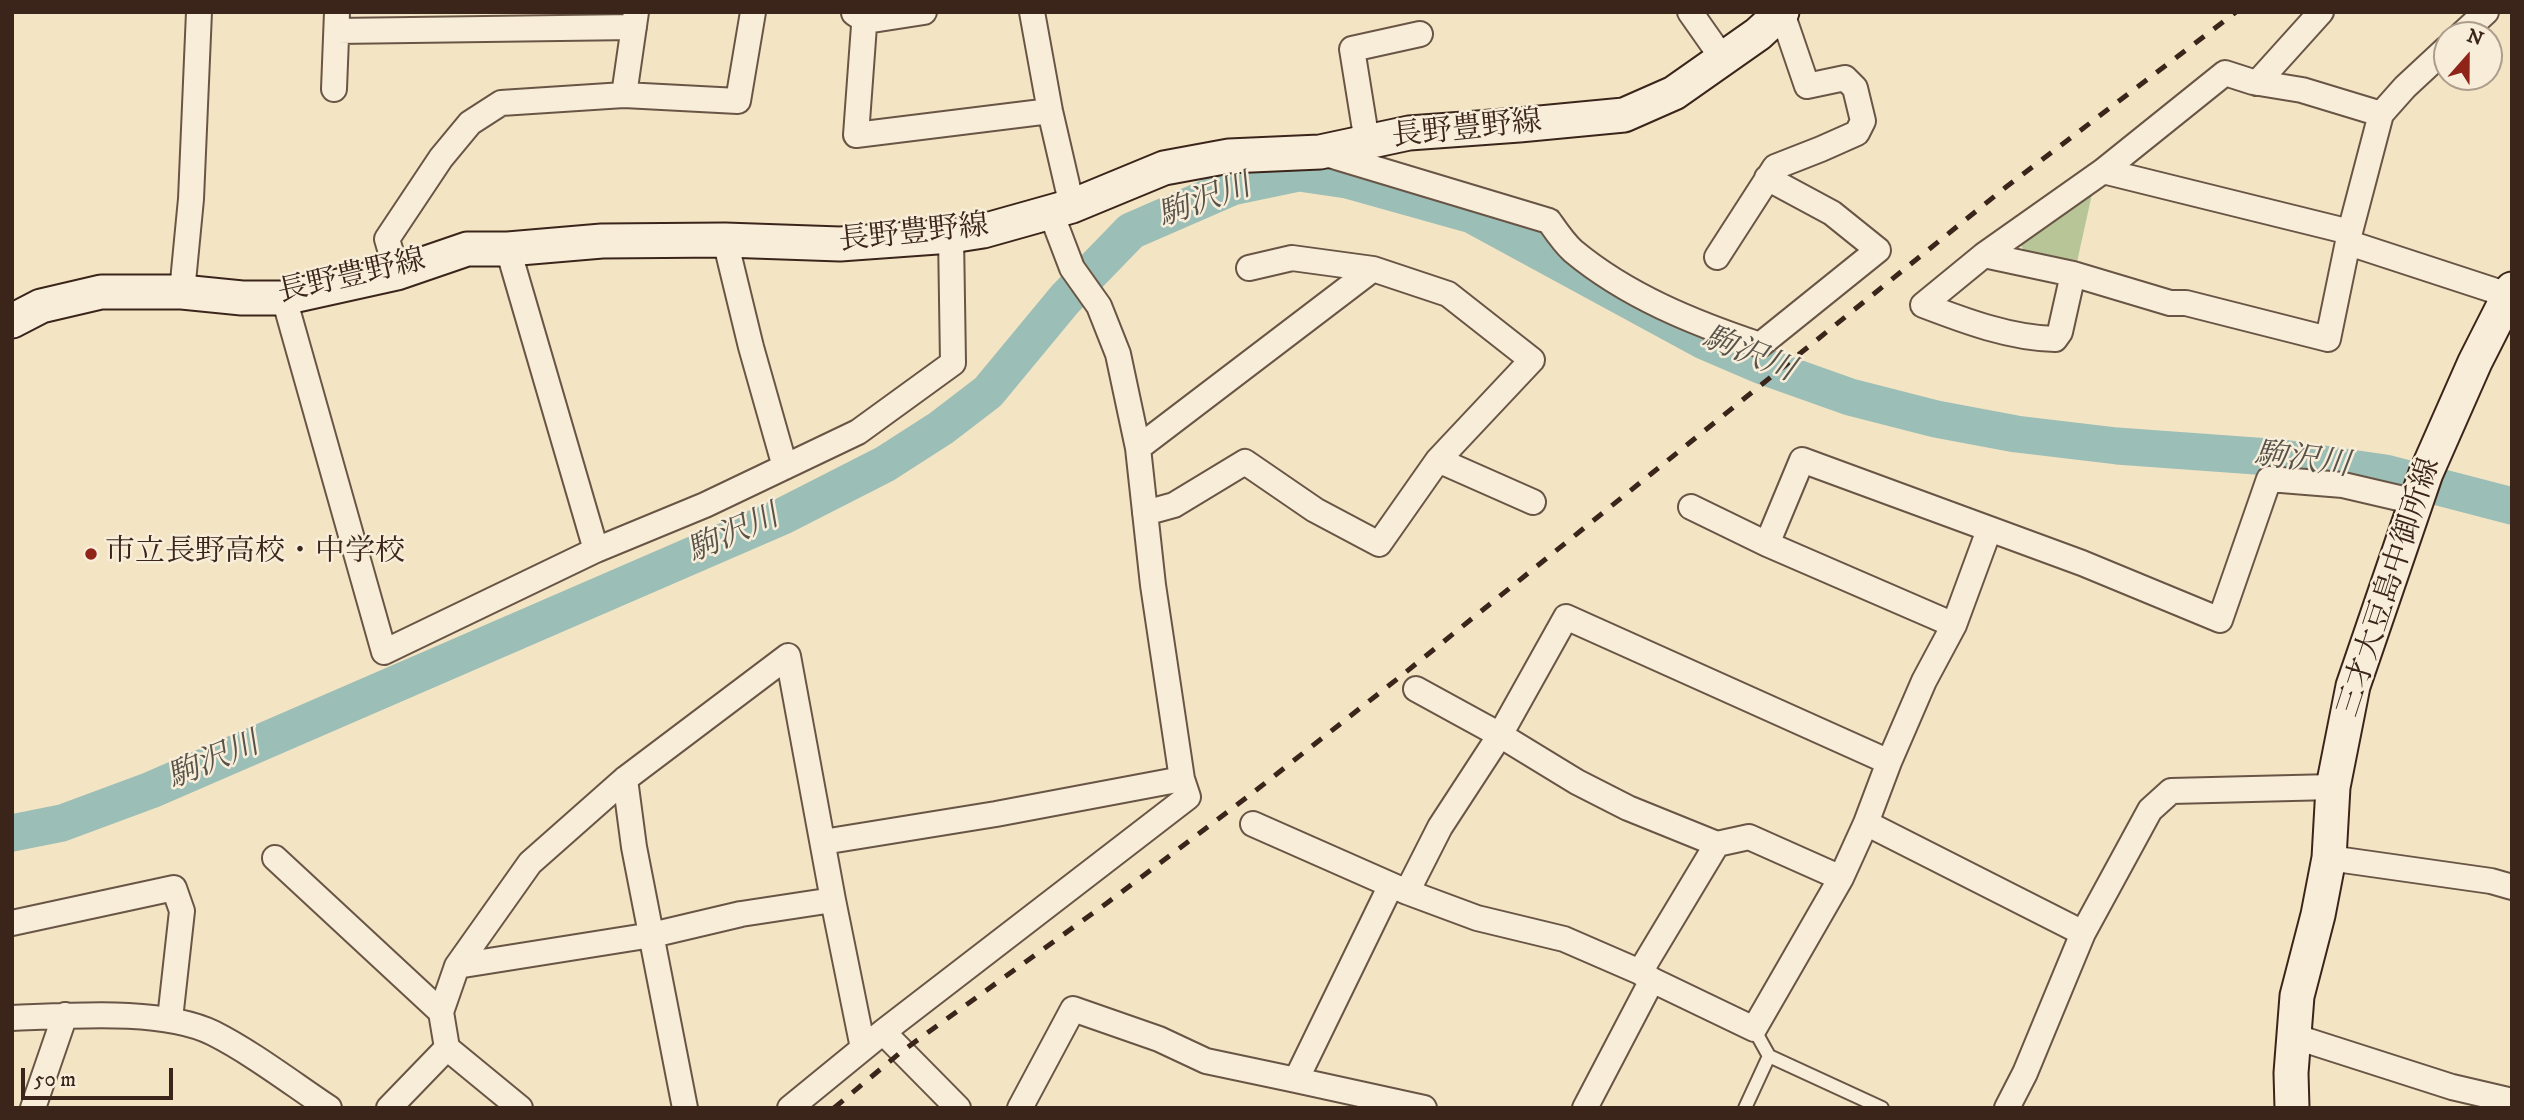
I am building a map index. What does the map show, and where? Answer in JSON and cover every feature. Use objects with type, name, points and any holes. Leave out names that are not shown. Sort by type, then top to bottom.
[{"type":"main road","name":"長野豊野線","points":[[12,321],[41,306],[101,292],[182,292],[242,298],[285,298],[397,273],[467,249],[508,249],[602,241],[725,240],[840,244],[984,231],[1061,209],[1164,168],[1230,156],[1320,152],[1409,133],[1624,114],[1674,93],[1758,34],[1782,12]]},
{"type":"main road","name":"三才大豆島中御所線","points":[[2292,1108],[2293,1036],[2297,996],[2318,915],[2329,858],[2333,787],[2353,686],[2420,490],[2510,292]]},
{"type":"street","points":[[182,292],[191,199],[200,12]]},
{"type":"street","points":[[397,273],[387,239],[441,158],[470,123],[501,103],[624,95],[738,101],[753,12]]},
{"type":"street","points":[[924,12],[861,15],[856,135],[1050,111]]},
{"type":"street","points":[[790,1108],[883,1032],[1188,797],[1182,779],[1138,448],[1118,355],[1099,306],[1072,268],[1061,209],[1050,111],[1032,12]]},
{"type":"street","points":[[1690,12],[1723,59]]},
{"type":"street","points":[[1717,257],[1775,167],[1857,132],[1863,121],[1855,88],[1845,78],[1807,86],[1782,12]]},
{"type":"street","points":[[2257,83],[2321,12]]},
{"type":"street","points":[[334,89],[337,22],[635,20],[624,95]]},
{"type":"street","points":[[1367,142],[1352,48],[1420,34]]},
{"type":"street","points":[[1984,255],[2073,274],[2170,303],[2186,303],[2328,339],[2381,114],[2433,61]]},
{"type":"street","points":[[2073,274],[2060,332],[2055,339],[2042,339],[1969,323],[1923,305],[1984,255],[2103,171],[2225,73],[2257,83],[2302,90],[2381,114]]},
{"type":"street","points":[[1320,152],[1549,221],[1571,250],[1633,292],[1691,322],[1760,345],[1878,250],[1832,213],[1767,178]]},
{"type":"street","points":[[2103,171],[2350,238],[2510,292]]},
{"type":"street","points":[[285,298],[384,652],[596,550],[705,505],[858,432],[953,363],[951,236]]},
{"type":"street","points":[[725,240],[751,347],[785,467]]},
{"type":"street","points":[[508,249],[596,550]]},
{"type":"street","points":[[1145,513],[1174,505],[1245,462],[1315,510],[1380,544],[1438,460],[1532,360],[1448,294],[1373,269],[1292,258],[1249,268]]},
{"type":"street","points":[[1138,448],[1373,269]]},
{"type":"street","points":[[1438,460],[1534,502]]},
{"type":"street","points":[[1767,544],[1802,460],[2082,563],[2220,620],[2269,479],[2420,490]]},
{"type":"street","points":[[1691,507],[1767,544],[1954,625]]},
{"type":"street","points":[[1253,824],[1399,888],[1477,918],[1564,939],[1754,1029],[1841,878],[1924,681],[1954,625],[1989,530]]},
{"type":"street","points":[[1296,1080],[1399,888],[1500,735],[1566,617],[1889,762]]},
{"type":"street","points":[[520,1108],[447,1048],[441,1012],[457,966],[530,863],[625,779],[788,656],[832,900],[863,1048]]},
{"type":"street","points":[[1416,689],[1500,735],[1577,782],[1628,808],[1717,844],[1749,837],[1841,878]]},
{"type":"street","points":[[625,779],[634,847],[685,1108]]},
{"type":"street","points":[[823,842],[996,814],[1182,779]]},
{"type":"street","points":[[2012,1106],[2084,933],[2150,810],[2171,792],[2333,787]]},
{"type":"street","points":[[1866,823],[2084,933]]},
{"type":"street","points":[[1585,1108],[1646,976],[1717,844]]},
{"type":"street","points":[[275,858],[441,1012]]},
{"type":"street","points":[[2329,858],[2491,881],[2512,887]]},
{"type":"street","points":[[12,923],[174,888],[182,911],[170,1019]]},
{"type":"street","points":[[457,966],[652,934],[741,914],[832,900]]},
{"type":"street","points":[[1020,1108],[1073,1009],[1159,1039],[1206,1061],[1424,1108]]},
{"type":"street","points":[[33,1108],[65,1015]]},
{"type":"street","points":[[12,1018],[65,1015],[170,1019],[212,1032],[329,1108]]},
{"type":"street","points":[[883,1032],[958,1108]]},
{"type":"street","points":[[2293,1036],[2452,1087],[2512,1101]]},
{"type":"street","points":[[389,1108],[447,1048]]},
{"type":"lane","points":[[1754,1029],[1769,1056],[1882,1108]]},
{"type":"lane","points":[[1745,1108],[1769,1056]]},
{"type":"green space","points":[[2092,194],[2077,262],[2027,255],[2020,244]]},
{"type":"waterway","name":"駒沢川","points":[[12,833],[62,823],[151,790],[783,516],[885,464],[941,428],[988,392],[1065,299],[1131,231],[1232,187],[1299,173],[1347,180],[1472,215],[1704,341],[1760,365],[1850,397],[1936,419],[2016,434],[2117,446],[2283,458],[2385,473],[2512,506]]},
{"type":"railway","points":[[834,1108],[901,1052],[1107,903],[1250,795],[2006,187],[2236,12]]},
{"type":"place","name":"市立長野高校・中学校","points":[[91,554]]}]
